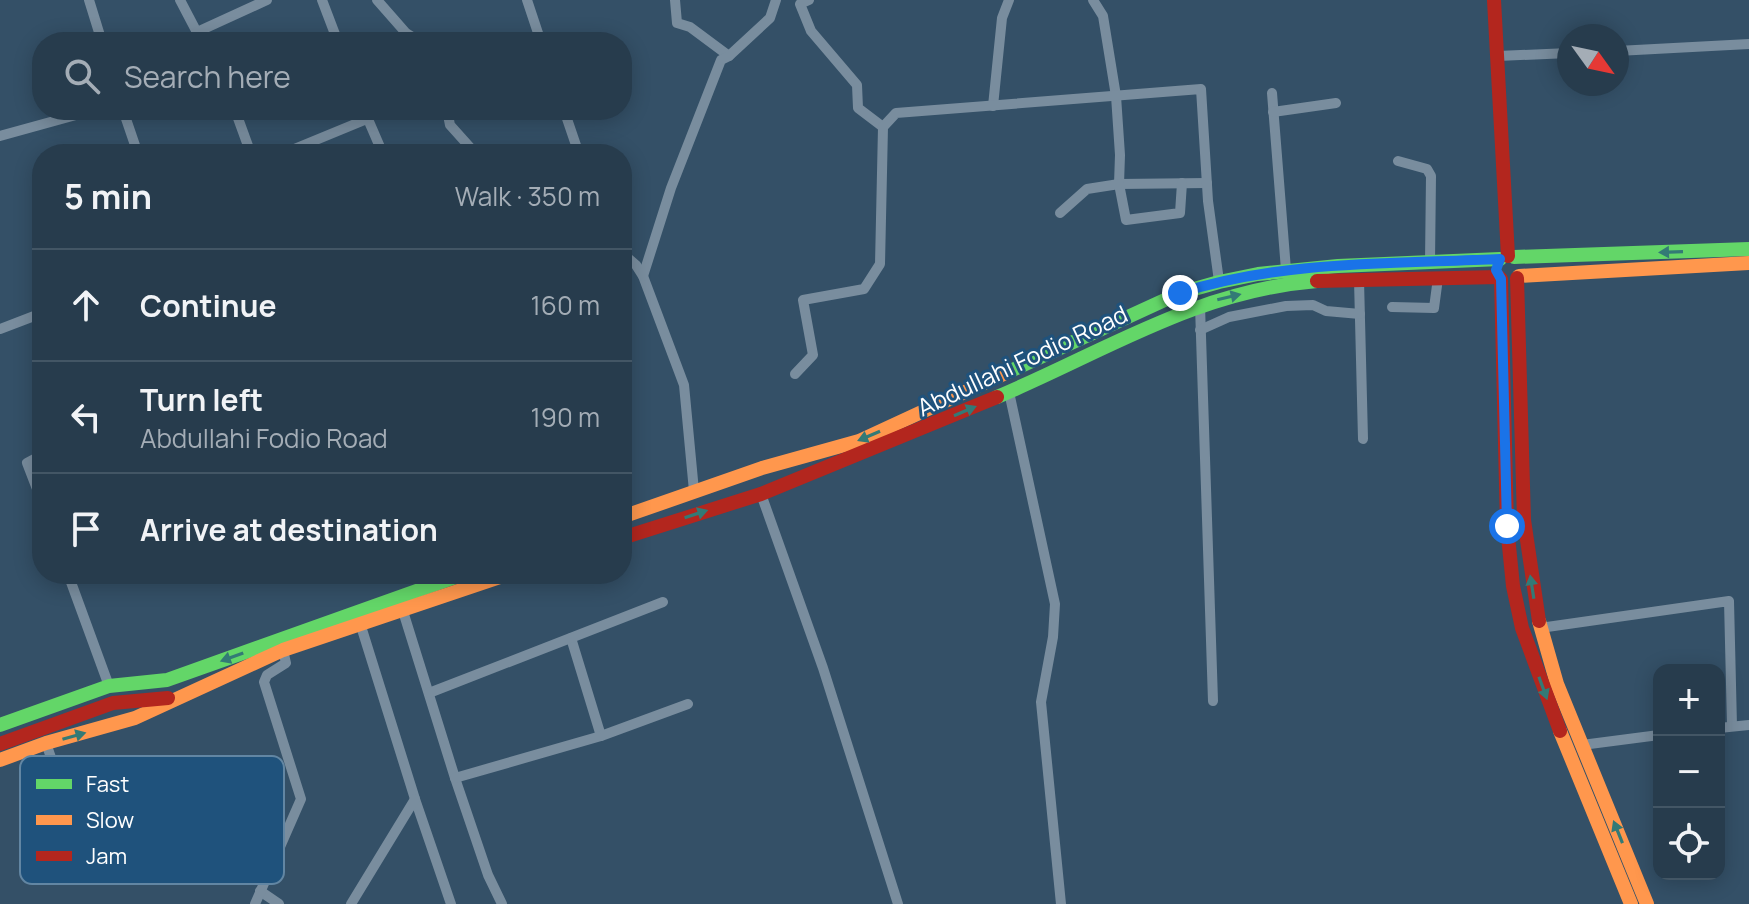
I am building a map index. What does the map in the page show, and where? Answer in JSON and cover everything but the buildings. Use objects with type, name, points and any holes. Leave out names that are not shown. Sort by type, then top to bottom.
[{"type":"main road","points":[[1494,0],[1507,258]]},
{"type":"main road","name":"Abdullahi Fodio Road","points":[[632,513],[762,468],[859,441],[1180,293],[1219,281],[1286,270],[1749,249]]},
{"type":"main road","points":[[1507,258],[1496,266],[1509,277],[1527,558],[1540,628],[1557,684],[1647,904]]},
{"type":"main road","points":[[1507,258],[1520,265],[1509,277],[1507,526],[1513,586],[1522,628],[1544,693],[1631,904]]},
{"type":"main road","name":"Abdullahi Fodio Road","points":[[632,535],[761,494],[878,448],[1009,392],[1160,321],[1214,300],[1314,281],[1509,277],[1749,263]]},
{"type":"main road","points":[[0,725],[109,686],[167,680],[436,584]]},
{"type":"main road","points":[[0,760],[46,743],[135,718],[283,650],[478,584]]},
{"type":"main road","points":[[136,701],[167,680]]},
{"type":"main road","points":[[0,744],[113,703],[176,697]]},
{"type":"street","points":[[89,0],[99,32]]},
{"type":"street","points":[[180,0],[196,32]]},
{"type":"street","points":[[208,32],[267,0]]},
{"type":"street","points":[[322,0],[334,32]]},
{"type":"street","points":[[377,0],[405,32]]},
{"type":"street","points":[[527,0],[538,32]]},
{"type":"street","points":[[675,0],[677,23],[690,27],[729,56]]},
{"type":"street","points":[[643,276],[671,188],[721,60],[770,18],[776,0]]},
{"type":"street","points":[[809,0],[800,4],[811,31],[857,85],[858,108],[883,127]]},
{"type":"street","points":[[993,106],[1002,18],[1009,0]]},
{"type":"street","points":[[1093,0],[1103,16],[1116,96],[1119,184],[1126,220],[1180,213],[1182,183]]},
{"type":"street","points":[[1629,50],[1749,44]]},
{"type":"street","points":[[1498,56],[1557,54]]},
{"type":"street","points":[[795,374],[813,355],[803,300],[864,289],[880,264],[883,127],[896,113],[1201,89],[1207,183],[1219,281]]},
{"type":"street","points":[[1272,93],[1286,270]]},
{"type":"street","points":[[1273,112],[1336,103]]},
{"type":"street","points":[[0,136],[58,120]]},
{"type":"street","points":[[126,120],[135,144]]},
{"type":"street","points":[[239,120],[247,144]]},
{"type":"street","points":[[303,144],[353,120]]},
{"type":"street","points":[[368,120],[378,144]]},
{"type":"street","points":[[449,120],[467,144]]},
{"type":"street","points":[[567,120],[576,144]]},
{"type":"street","points":[[1398,161],[1427,169],[1431,176],[1430,262]]},
{"type":"street","points":[[1060,213],[1087,189],[1119,184],[1207,183]]},
{"type":"street","points":[[632,262],[643,276],[684,385],[694,491]]},
{"type":"street","points":[[1392,307],[1434,308],[1438,278]]},
{"type":"street","points":[[1359,280],[1363,439]]},
{"type":"street","points":[[1200,330],[1229,317],[1286,306],[1313,305],[1326,311],[1360,314]]},
{"type":"street","points":[[1200,306],[1213,701]]},
{"type":"street","points":[[0,329],[32,317]]},
{"type":"street","points":[[1009,392],[1055,604],[1053,637],[1041,702],[1061,904]]},
{"type":"street","points":[[761,494],[823,668],[898,904]]},
{"type":"street","points":[[72,584],[109,686]]},
{"type":"street","points":[[1540,628],[1729,601],[1732,726]]},
{"type":"street","points":[[429,693],[663,602]]},
{"type":"street","points":[[402,608],[455,778],[488,875],[502,904]]},
{"type":"street","points":[[360,623],[451,904]]},
{"type":"street","points":[[571,638],[601,736]]},
{"type":"street","points":[[283,650],[286,663],[267,675],[264,682],[301,799],[284,837]]},
{"type":"street","points":[[455,778],[601,736],[688,704]]},
{"type":"street","points":[[1725,727],[1749,725]]},
{"type":"street","points":[[1582,745],[1653,736]]},
{"type":"street","points":[[46,743],[50,756]]},
{"type":"street","points":[[351,904],[415,799]]},
{"type":"street","points":[[255,904],[263,884]]},
{"type":"street","points":[[260,891],[279,904]]},
{"type":"traffic: fast","points":[[1514,257],[1749,249]]},
{"type":"traffic: fast","points":[[1008,372],[1180,293],[1219,282],[1258,274],[1338,266],[1500,259]]},
{"type":"traffic: fast","points":[[997,397],[1191,310],[1273,287],[1317,281]]},
{"type":"traffic: fast","points":[[0,725],[109,686],[167,680],[436,584]]},
{"type":"traffic: slow","points":[[1519,276],[1749,263]]},
{"type":"traffic: slow","points":[[632,514],[762,468],[859,441],[1008,372]]},
{"type":"traffic: slow","points":[[0,760],[46,743],[135,718],[283,650],[479,584]]},
{"type":"traffic: slow","points":[[1539,621],[1557,684],[1647,904]]},
{"type":"traffic: slow","points":[[1560,731],[1631,904]]},
{"type":"traffic: jam","points":[[1494,0],[1508,256]]},
{"type":"traffic: jam","points":[[1317,281],[1499,277]]},
{"type":"traffic: jam","points":[[1517,278],[1524,520],[1539,621]]},
{"type":"traffic: jam","points":[[1501,279],[1507,526],[1513,586],[1522,628],[1560,731]]},
{"type":"traffic: jam","points":[[632,535],[761,494],[997,397]]},
{"type":"traffic: jam","points":[[0,744],[113,703],[168,698]]},
{"type":"route","points":[[1180,293],[1256,273],[1500,259],[1496,270],[1501,279],[1507,526]]}]
